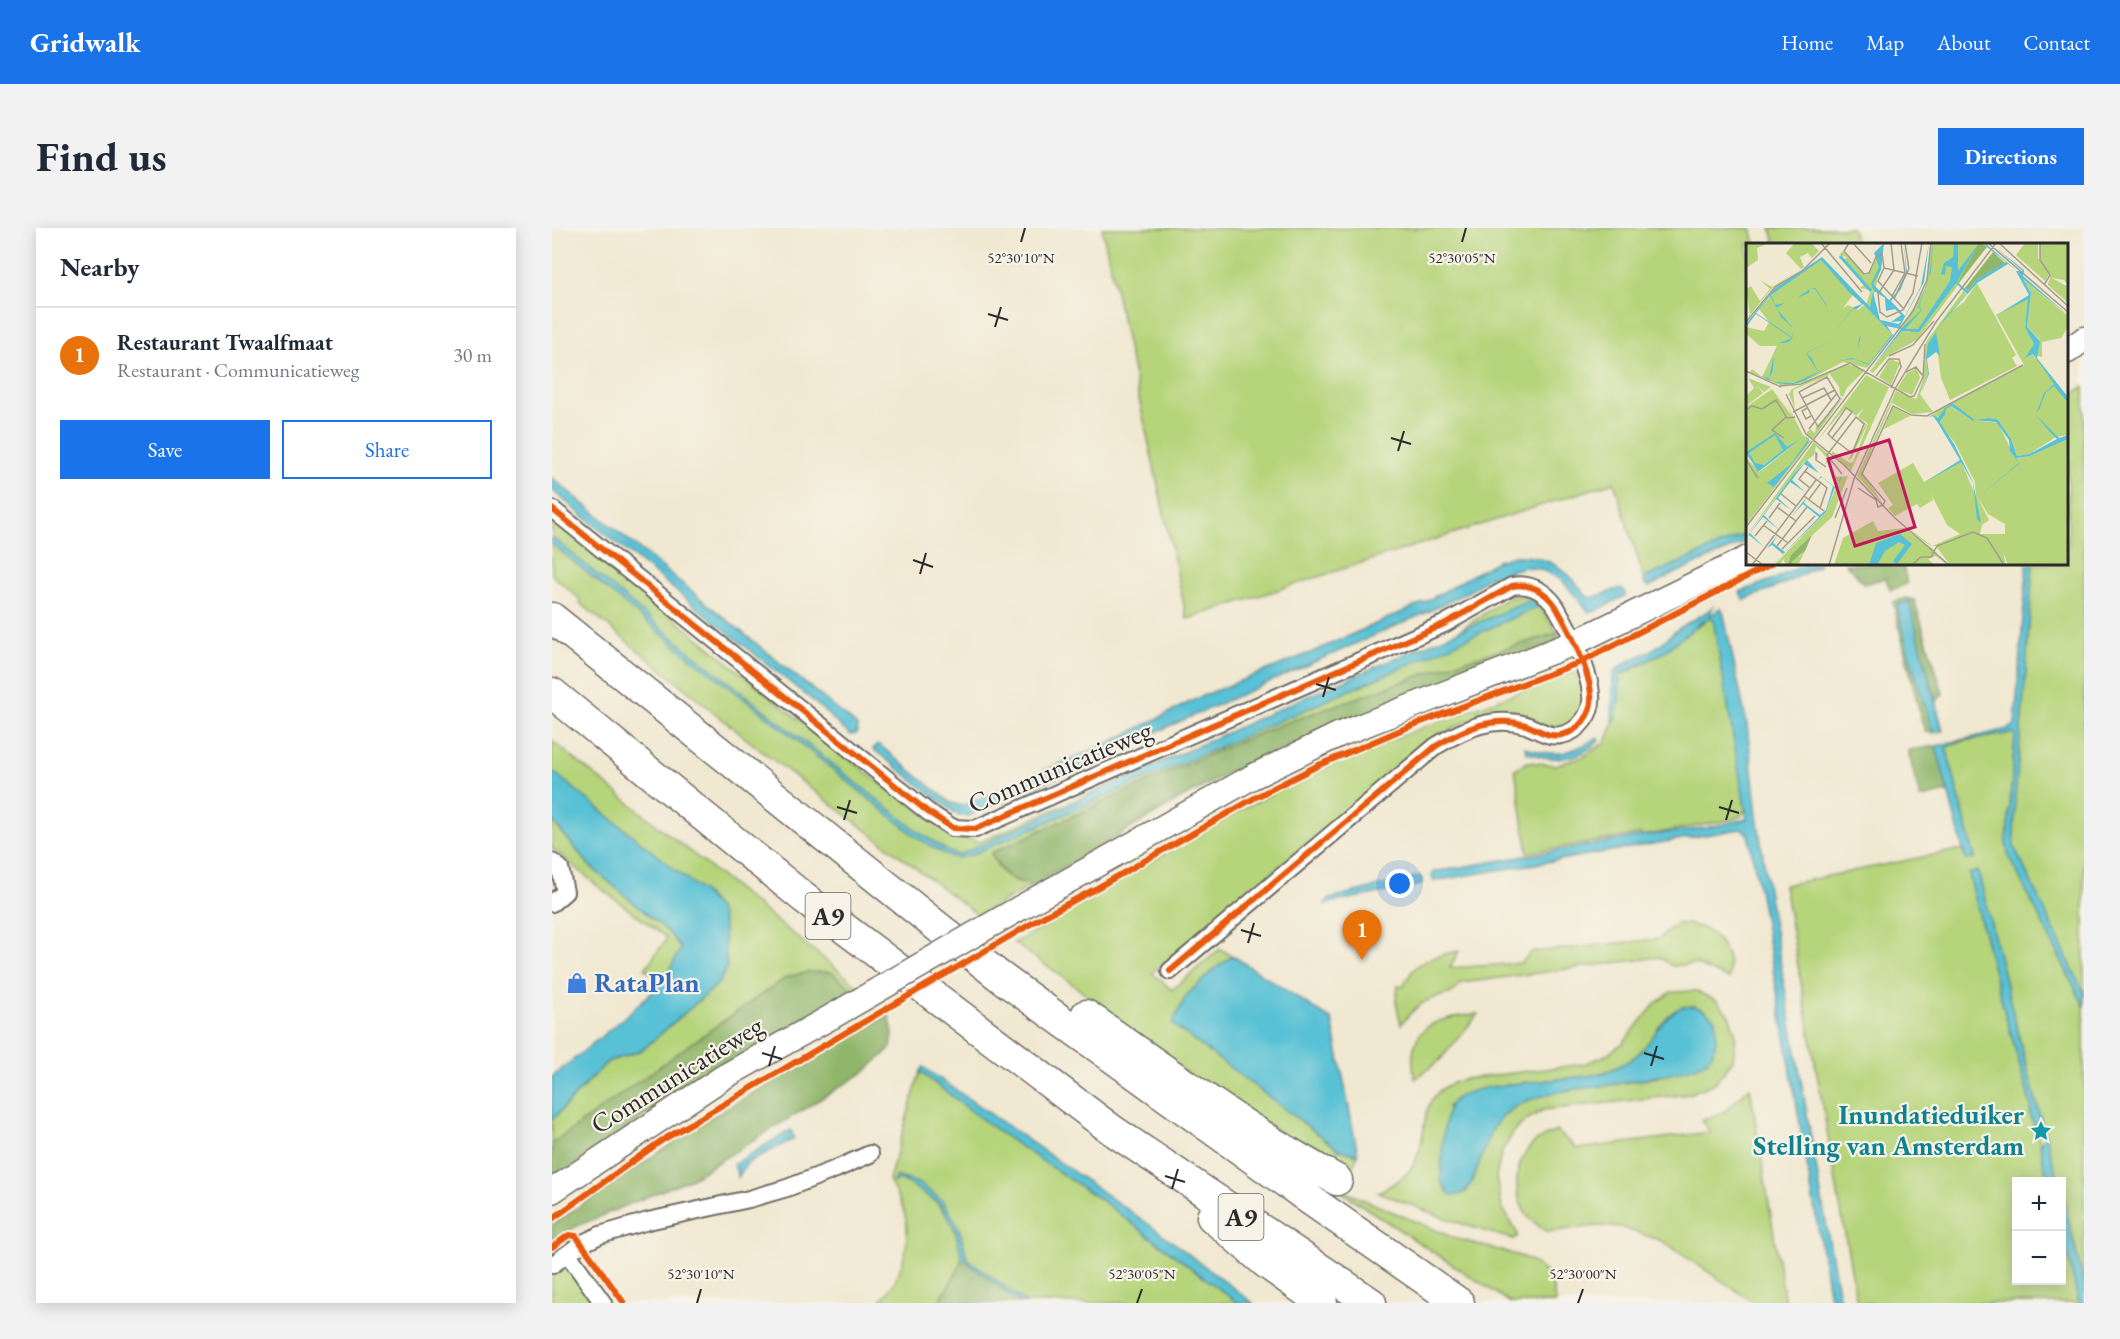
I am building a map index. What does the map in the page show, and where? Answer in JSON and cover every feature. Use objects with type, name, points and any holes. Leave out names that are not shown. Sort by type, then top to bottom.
[{"type":"highway","name":"A9","points":[[552,618],[999,976],[1302,1195],[1459,1303]]},
{"type":"highway","name":"A9","points":[[552,693],[804,898],[1112,1130],[1371,1303]]},
{"type":"highway","name":"A9","points":[[999,976],[1058,996],[1231,1114],[1304,1162],[1337,1180]]},
{"type":"highway","name":"A9","points":[[1112,1130],[1266,1263],[1323,1303]]},
{"type":"street","points":[[2069,350],[2084,339]]},
{"type":"street","name":"Communicatieweg","points":[[552,510],[928,812],[953,828],[975,829],[1444,624],[1512,586],[1523,584],[1536,588],[1548,597],[1556,606],[1587,676],[1591,695],[1590,709],[1582,723],[1571,732],[1559,736],[1502,721],[1479,724],[1458,732],[1436,746],[1170,971]]},
{"type":"street","name":"Communicatieweg","points":[[552,1191],[722,1078],[1252,777],[1338,735],[1574,643],[1746,559]]},
{"type":"street","points":[[552,862],[560,868],[565,892],[552,903]]},
{"type":"street","points":[[552,1265],[581,1244],[600,1235],[648,1221],[788,1188],[870,1154]]},
{"type":"street","points":[[568,1254],[603,1303]]},
{"type":"green space","points":[[1102,228],[1751,228],[1755,243],[1746,243],[1746,534],[1644,578],[1614,482],[1187,619]]},
{"type":"green space","points":[[1771,228],[1852,228],[1856,243],[1775,243]]},
{"type":"green space","points":[[2084,386],[2084,1002],[2019,863],[2011,839],[2031,566],[2069,566],[2069,398]]},
{"type":"green space","points":[[552,519],[880,783],[952,834],[979,842],[1455,633],[1506,599],[1518,596],[1534,599],[1558,633],[1456,663],[1283,724],[1219,750],[991,853],[998,867],[1007,876],[1033,886],[978,915],[759,749],[580,603],[580,599],[552,575]]},
{"type":"green space","points":[[1848,566],[1903,566],[1907,584],[1890,590],[1886,578],[1864,584]]},
{"type":"green space","points":[[1906,598],[1914,600],[1943,693],[1936,702],[1909,602],[1898,604],[1907,647],[1933,733],[1925,732],[1893,602]]},
{"type":"green space","points":[[1708,619],[1714,619],[1746,809],[1741,816],[1642,836],[1641,834],[1528,853],[1515,769],[1528,762],[1556,765],[1583,757],[1606,742],[1619,700],[1620,675],[1640,666]]},
{"type":"green space","points":[[1558,633],[1559,636],[1555,643],[1254,760],[1180,799],[1033,886],[1007,876],[991,853],[1219,750],[1283,724],[1456,663]]},
{"type":"green space","points":[[1570,673],[1576,673],[1585,689],[1583,711],[1567,726],[1554,728],[1487,715],[1468,720],[1428,743],[1152,973],[1172,990],[1220,949],[1233,956],[1213,970],[1186,996],[1172,1024],[1338,1149],[1358,1155],[1348,1174],[1204,1086],[1067,980],[1014,943],[1229,816],[1303,778],[1402,736]]},
{"type":"green space","points":[[2013,733],[2015,736],[2006,842],[2023,884],[2084,1006],[2084,1284],[2066,1210],[2066,1177],[2057,1177],[1977,871],[1969,874],[2048,1177],[2012,1177],[2012,1285],[2066,1285],[2066,1248],[2079,1303],[1857,1303],[1784,885],[1962,849],[1966,859],[1975,858],[1946,747],[1963,741]]},
{"type":"green space","points":[[552,741],[858,986],[852,989],[831,972],[787,977],[552,1144],[552,1120],[607,1062],[642,1050],[718,984],[727,967],[723,922],[718,909],[703,892],[552,771]]},
{"type":"green space","points":[[1936,746],[1948,792],[1920,798],[1908,750]]},
{"type":"green space","points":[[552,821],[589,865],[669,932],[681,948],[664,982],[645,969],[667,938],[600,888],[552,848]]},
{"type":"green space","points":[[1676,923],[1694,925],[1704,929],[1718,940],[1726,954],[1729,979],[1695,964],[1672,966],[1659,957],[1462,983],[1455,991],[1420,1005],[1401,1024],[1396,1002],[1398,986],[1403,987],[1413,970],[1433,958],[1459,951],[1450,968],[1521,963],[1531,952],[1659,939]]},
{"type":"green space","points":[[808,972],[831,972],[852,989],[651,1112],[552,1180],[552,1144],[787,977]]},
{"type":"green space","points":[[1696,991],[1717,1001],[1729,1015],[1736,1035],[1733,1060],[1715,1083],[1689,1094],[1543,1110],[1528,1119],[1515,1130],[1502,1151],[1496,1177],[1502,1207],[1517,1237],[1513,1239],[1478,1229],[1378,1192],[1397,1182],[1412,1167],[1422,1140],[1430,1104],[1448,1085],[1465,1079],[1584,1064],[1604,1056],[1623,1043],[1656,1003],[1671,992]],"holes":[[[1670,1015],[1708,1061],[1667,1075],[1554,1092],[1521,1103],[1507,1113],[1490,1133],[1466,1192],[1441,1181],[1448,1106],[1474,1091],[1605,1072],[1626,1063],[1641,1052]]]},
{"type":"green space","points":[[1478,1014],[1440,1060],[1415,1079],[1414,1047],[1418,1037],[1435,1023]]},
{"type":"green space","points":[[889,1015],[893,1034],[891,1048],[866,1071],[692,1178],[577,1226],[552,1242],[552,1225],[708,1119]]},
{"type":"green space","points":[[920,1072],[999,1132],[1101,1200],[1238,1303],[1026,1303],[967,1258],[959,1228],[943,1201],[918,1183],[898,1180],[920,1189],[938,1203],[956,1233],[962,1258],[956,1275],[938,1303],[879,1303],[893,1284],[905,1251],[907,1227],[905,1215],[889,1180]]},
{"type":"green space","points":[[1750,1087],[1785,1303],[1755,1303],[1662,1241],[1620,1227],[1595,1226],[1548,1232],[1531,1220],[1524,1210],[1517,1183],[1520,1164],[1529,1148],[1542,1138],[1557,1131],[1577,1149],[1711,1132],[1701,1121],[1725,1111]]},
{"type":"green space","points":[[1334,1187],[1454,1238],[1531,1261],[1552,1277],[1555,1303],[1511,1303]]},
{"type":"green space","points":[[962,1258],[1021,1303],[938,1303],[959,1268]]},
{"type":"green space","points":[[563,1270],[571,1272],[594,1303],[552,1303],[552,1276]]},
{"type":"water","points":[[552,478],[854,723],[858,728],[856,734],[850,735],[812,700],[552,490]]},
{"type":"water","points":[[1746,534],[1746,542],[1649,587],[1644,583],[1644,578]]},
{"type":"water","points":[[552,537],[684,647],[920,833],[949,852],[959,855],[1292,703],[1526,602],[1536,600],[1537,607],[971,855],[958,858],[948,856],[919,839],[682,651],[552,544]]},
{"type":"water","points":[[1514,556],[1537,558],[1556,565],[1572,578],[1586,596],[1592,598],[1620,588],[1625,591],[1625,596],[1596,611],[1589,612],[1561,579],[1540,569],[1524,567],[1487,578],[1471,590],[1434,609],[1154,733],[1100,760],[968,816],[959,816],[873,749],[878,744],[951,803],[962,806],[1117,739],[1200,697],[1315,651],[1427,601],[1497,561]]},
{"type":"water","points":[[1801,566],[1817,566],[1786,583],[1744,600],[1740,592]]},
{"type":"water","points":[[2027,566],[2033,566],[2015,799],[2014,846],[2084,993],[2084,1006],[2008,854],[2006,842],[2015,736],[2013,733],[1963,741],[1946,747],[1975,858],[1966,860],[1936,746],[2008,729],[2015,725]]},
{"type":"water","points":[[1909,601],[1943,731],[1933,733],[1907,647],[1897,605]]},
{"type":"water","points":[[1713,607],[1709,617],[1720,608],[1723,611],[1747,725],[1770,903],[1840,1303],[1831,1303],[1748,834],[1741,829],[1434,881],[1432,877],[1433,872],[1642,836],[1706,828],[1747,819],[1713,619],[1703,621],[1661,654],[1620,675],[1619,700],[1614,722],[1612,720],[1613,675],[1617,670],[1653,649],[1678,629]]},
{"type":"water","points":[[1597,738],[1600,740],[1584,752],[1565,758],[1536,755],[1526,752],[1525,747],[1562,753],[1579,748]]},
{"type":"water","points":[[552,771],[703,892],[719,910],[723,922],[727,967],[718,984],[642,1050],[607,1062],[552,1120],[552,1077],[663,982],[681,948],[668,932],[589,865],[552,820]]},
{"type":"water","points":[[1978,871],[2041,1120],[2035,1127],[2030,1116],[2031,1106],[1969,874]]},
{"type":"water","points":[[1420,876],[1423,880],[1421,885],[1325,904],[1328,900],[1339,896]]},
{"type":"water","points":[[1233,956],[1332,1020],[1358,1155],[1338,1149],[1172,1024],[1186,996],[1213,970]]},
{"type":"water","points":[[1695,1006],[1706,1011],[1715,1019],[1715,1047],[1706,1061],[1697,1067],[1680,1072],[1558,1092],[1518,1105],[1506,1113],[1491,1131],[1468,1188],[1460,1195],[1450,1195],[1441,1181],[1444,1127],[1449,1107],[1453,1101],[1464,1094],[1502,1085],[1591,1076],[1606,1072],[1638,1054],[1675,1010]]},
{"type":"water","points":[[923,1067],[1157,1230],[1253,1303],[1238,1303],[1101,1200],[999,1132],[920,1072]]},
{"type":"water","points":[[791,1130],[794,1139],[747,1163],[738,1177],[734,1164]]},
{"type":"water","points":[[2046,1136],[2057,1177],[2048,1177],[2040,1142]]},
{"type":"water","points":[[896,1176],[918,1183],[943,1201],[959,1228],[967,1258],[1026,1303],[1021,1303],[962,1258],[955,1229],[940,1204],[906,1182],[898,1180],[893,1182]]},
{"type":"water","points":[[2066,1210],[2084,1284],[2084,1303],[2079,1303],[2066,1248]]},
{"type":"cycle path","points":[[552,509],[928,812],[953,828],[975,829],[1444,624],[1512,586],[1534,588],[1552,601],[1574,642],[1590,686],[1590,708],[1579,726],[1568,733],[1557,736],[1514,722],[1490,723],[1468,729],[1436,746],[1170,971]]},
{"type":"cycle path","points":[[552,1219],[661,1141],[1041,918],[1258,796],[1319,765],[1408,727],[1581,662],[1767,566]]},
{"type":"cycle path","points":[[552,1247],[569,1235],[576,1236],[624,1303]]},
{"type":"place","name":"Restaurant Twaalfmaat","points":[[1362,960]]},
{"type":"place","name":"RataPlan","points":[[577,983]]},
{"type":"place","name":"Inundatieduiker Stelling van Amsterdam","points":[[2041,1131]]}]
